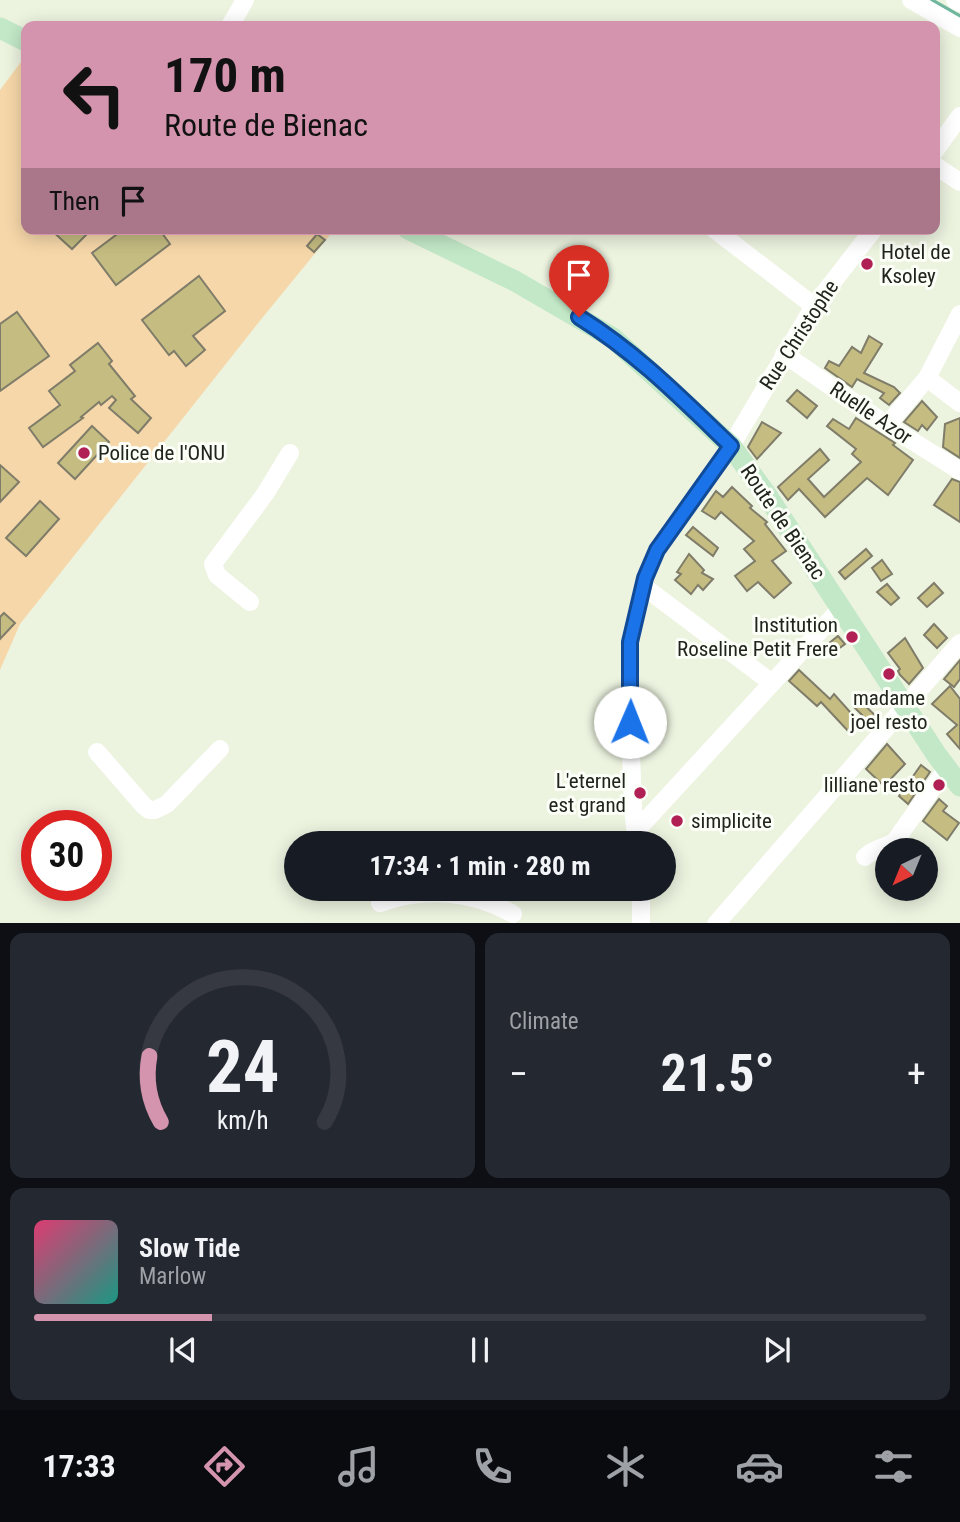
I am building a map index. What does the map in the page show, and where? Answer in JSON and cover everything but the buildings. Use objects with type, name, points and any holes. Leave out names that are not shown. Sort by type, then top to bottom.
[{"type":"main road","points":[[0,28],[21,38]]},
{"type":"main road","name":"Route de Bienac","points":[[420,235],[514,281],[612,338],[731,446],[960,786]]},
{"type":"street","points":[[233,21],[245,0]]},
{"type":"street","points":[[911,0],[960,28]]},
{"type":"street","points":[[955,0],[960,3]]},
{"type":"street","points":[[940,144],[960,116]]},
{"type":"street","points":[[940,170],[960,182]]},
{"type":"street","points":[[722,235],[814,306]]},
{"type":"street","name":"Rue Christophe","points":[[636,831],[630,722],[630,642],[643,586],[657,550],[731,446],[814,306],[869,235]]},
{"type":"street","points":[[887,425],[927,378],[960,314]]},
{"type":"street","name":"Ruelle Azor","points":[[784,354],[887,425],[960,471]]},
{"type":"street","points":[[927,378],[960,403]]},
{"type":"street","points":[[250,602],[217,575],[213,564],[265,494],[290,453]]},
{"type":"street","points":[[643,586],[772,683]]},
{"type":"street","points":[[641,831],[841,608]]},
{"type":"street","points":[[716,923],[960,643]]},
{"type":"street","points":[[97,752],[144,806],[155,810],[167,804],[220,749]]},
{"type":"street","points":[[865,857],[871,851],[895,841],[947,768]]},
{"type":"street","points":[[380,903],[401,895],[438,893],[482,899],[513,914]]},
{"type":"street","points":[[641,901],[642,923]]},
{"type":"shaded area","points":[[21,62],[21,235],[330,235],[20,624],[0,670],[0,90]]},
{"type":"waterway","points":[[932,0],[960,16]]},
{"type":"place","name":"Hotel de Ksoley","points":[[867,264]]},
{"type":"place","name":"Police de l'ONU","points":[[84,453]]},
{"type":"place","name":"Institution Roseline Petit Frere","points":[[852,637]]},
{"type":"place","name":"madame joel resto","points":[[889,674]]},
{"type":"place","name":"lilliane resto","points":[[939,785]]},
{"type":"place","name":"L'eternel est grand","points":[[640,793]]},
{"type":"place","name":"simplicite","points":[[677,821]]},
{"type":"route","points":[[579,317],[612,338],[641,362],[731,446],[657,550],[645,578],[630,642],[630,722]]}]
